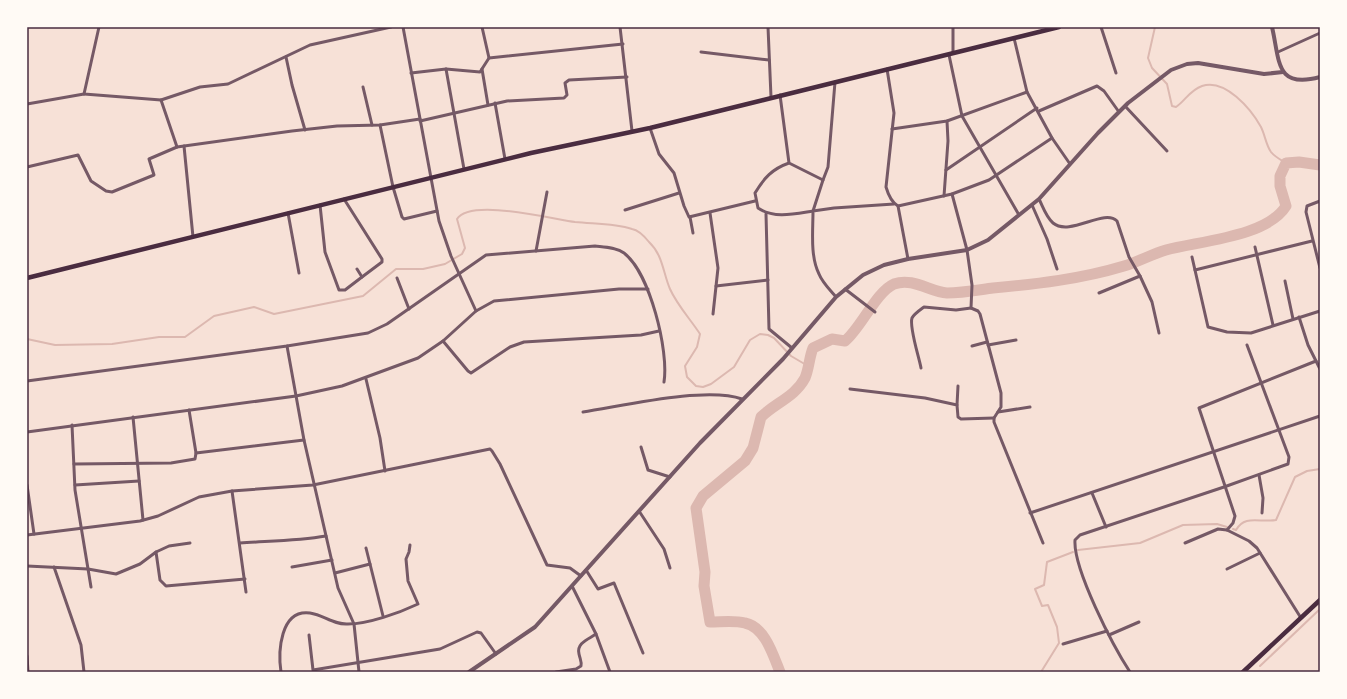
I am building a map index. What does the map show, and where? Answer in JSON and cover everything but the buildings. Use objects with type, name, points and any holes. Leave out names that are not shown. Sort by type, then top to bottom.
[{"type":"main road","points":[[27,278],[505,159],[650,128],[1059,27]]},
{"type":"main road","points":[[1243,672],[1320,600]]},
{"type":"street","points":[[84,94],[99,27]]},
{"type":"street","points":[[27,104],[84,94],[161,100],[200,87],[228,84],[310,45],[390,27]]},
{"type":"street","points":[[403,27],[437,211],[451,256],[476,311]]},
{"type":"street","points":[[411,73],[446,69],[480,72],[489,58],[482,27]]},
{"type":"street","points":[[620,27],[632,131]]},
{"type":"street","points":[[768,27],[771,97]]},
{"type":"street","points":[[953,27],[951,54],[962,116],[1019,215]]},
{"type":"street","points":[[1100,27],[1116,72]]},
{"type":"street","points":[[1272,27],[1283,72],[1289,78],[1297,81],[1305,81],[1320,77]]},
{"type":"street","points":[[1278,52],[1320,33]]},
{"type":"street","points":[[1014,38],[1027,92],[1038,109],[1052,138],[1070,164]]},
{"type":"street","points":[[489,58],[623,44]]},
{"type":"street","points":[[701,52],[769,60]]},
{"type":"street","points":[[286,57],[292,85],[305,130]]},
{"type":"street","points":[[468,672],[535,626],[742,399],[791,350],[836,297],[845,289],[867,273],[884,265],[908,259],[966,250],[988,240],[1039,199],[1125,106],[1158,79],[1179,67],[1198,63],[1264,74],[1283,72]]},
{"type":"street","points":[[446,69],[464,169]]},
{"type":"street","points":[[482,69],[488,105]]},
{"type":"street","points":[[887,69],[894,106],[886,187],[894,204]]},
{"type":"street","points":[[27,167],[78,155],[91,181],[100,189],[112,192],[154,174],[149,159],[178,147],[337,126],[380,125],[420,120],[495,103],[538,98],[564,98],[567,95],[565,83],[568,80],[626,77]]},
{"type":"street","points":[[835,82],[828,167],[813,211],[813,248],[816,265],[821,278],[836,297]]},
{"type":"street","points":[[946,170],[980,146],[1038,109],[1097,86],[1104,91],[1119,112]]},
{"type":"street","points":[[363,87],[372,125]]},
{"type":"street","points":[[892,129],[947,121],[1027,92]]},
{"type":"street","points":[[780,95],[789,163]]},
{"type":"street","points":[[161,100],[178,147]]},
{"type":"street","points":[[495,103],[505,159]]},
{"type":"street","points":[[1125,106],[1167,151]]},
{"type":"street","points":[[944,196],[947,121]]},
{"type":"street","points":[[380,125],[393,187],[403,219],[437,211]]},
{"type":"street","points":[[650,128],[659,154],[674,173],[679,193],[687,214],[690,217],[693,233]]},
{"type":"street","points":[[823,180],[789,163],[776,168],[767,175],[755,194],[755,201],[758,208],[766,214],[776,215],[834,208],[894,204],[898,206],[952,194],[975,186],[997,175],[1052,138]]},
{"type":"street","points":[[184,146],[193,237]]},
{"type":"street","points":[[536,251],[543,221],[543,212],[547,192]]},
{"type":"street","points":[[625,210],[679,193]]},
{"type":"street","points":[[952,194],[966,250],[972,285],[971,308]]},
{"type":"street","points":[[320,205],[325,252],[339,290],[345,290],[382,262],[382,259],[344,199]]},
{"type":"street","points":[[1039,199],[1048,216],[1057,226],[1063,227],[1078,225],[1108,217],[1115,219],[1129,257],[1152,302],[1159,333]]},
{"type":"street","points":[[690,217],[755,201]]},
{"type":"street","points":[[1320,201],[1307,206],[1306,212],[1312,241],[1320,268]]},
{"type":"street","points":[[1032,205],[1047,239],[1057,269]]},
{"type":"street","points":[[898,206],[908,259]]},
{"type":"street","points":[[288,213],[299,273]]},
{"type":"street","points":[[710,213],[718,268],[713,314]]},
{"type":"street","points":[[766,214],[769,329],[791,350]]},
{"type":"street","points":[[1195,270],[1312,241]]},
{"type":"street","points":[[27,381],[287,346],[368,333],[381,327],[409,309],[460,275],[486,255],[595,246],[616,249],[624,253],[631,260],[644,280],[648,289],[659,331],[664,361],[664,382]]},
{"type":"street","points":[[1255,247],[1273,325]]},
{"type":"street","points":[[1192,257],[1208,327],[1227,332],[1251,333],[1320,311]]},
{"type":"street","points":[[357,269],[362,277]]},
{"type":"street","points":[[1099,293],[1140,276]]},
{"type":"street","points":[[397,278],[409,309]]},
{"type":"street","points":[[716,286],[768,280]]},
{"type":"street","points":[[1285,280],[1293,319]]},
{"type":"street","points":[[27,432],[296,396],[342,386],[366,379],[410,362],[443,340],[476,311],[488,303],[499,300],[619,289],[648,289]]},
{"type":"street","points":[[845,289],[874,312]]},
{"type":"street","points":[[921,368],[911,320],[913,316],[924,307],[956,310],[971,308],[978,311],[1001,393],[1002,402],[994,418],[994,422],[1043,543]]},
{"type":"street","points":[[1299,317],[1308,345],[1320,369]]},
{"type":"street","points":[[443,340],[468,371],[471,372],[510,347],[524,342],[641,335],[659,331]]},
{"type":"street","points":[[972,346],[1016,340]]},
{"type":"street","points":[[1130,672],[1107,631],[1081,574],[1075,540],[1080,535],[1288,464],[1288,457],[1279,430],[1247,345]]},
{"type":"street","points":[[287,346],[313,485],[341,596],[354,624],[359,672]]},
{"type":"street","points":[[1227,530],[1233,523],[1235,516],[1224,487],[1199,408],[1316,361]]},
{"type":"street","points":[[366,379],[380,438],[385,471]]},
{"type":"street","points":[[958,386],[958,417],[961,419],[994,418]]},
{"type":"street","points":[[850,389],[925,398],[957,405]]},
{"type":"street","points":[[584,412],[699,395],[728,394],[742,399]]},
{"type":"street","points":[[998,412],[1030,407]]},
{"type":"street","points":[[74,464],[171,463],[195,460],[196,453],[189,410]]},
{"type":"street","points":[[1030,513],[1320,416]]},
{"type":"street","points":[[133,417],[143,520]]},
{"type":"street","points":[[72,425],[75,485],[91,587]]},
{"type":"street","points":[[196,453],[304,440]]},
{"type":"street","points":[[641,447],[648,470],[670,477]]},
{"type":"street","points":[[27,535],[143,520],[158,516],[199,497],[232,491],[313,485],[491,450],[500,464],[547,565],[570,568],[581,576]]},
{"type":"street","points":[[1259,475],[1263,498],[1262,513]]},
{"type":"street","points":[[75,485],[139,481]]},
{"type":"street","points":[[27,485],[34,534]]},
{"type":"street","points":[[232,491],[246,592]]},
{"type":"street","points":[[1092,493],[1106,527]]},
{"type":"street","points":[[639,511],[664,549],[670,568]]},
{"type":"street","points":[[1185,543],[1218,529],[1227,530],[1249,541],[1260,553],[1301,618]]},
{"type":"street","points":[[240,544],[275,540],[307,539],[326,536]]},
{"type":"street","points":[[27,566],[88,569],[116,574],[140,564],[156,552],[169,546],[190,543]]},
{"type":"street","points":[[281,672],[279,659],[283,638],[287,624],[297,615],[310,613],[323,616],[339,624],[354,624],[418,604],[408,581],[406,559],[410,545]]},
{"type":"street","points":[[366,548],[383,616]]},
{"type":"street","points":[[156,552],[160,580],[166,586],[245,579]]},
{"type":"street","points":[[1227,569],[1260,553]]},
{"type":"street","points":[[292,567],[332,560]]},
{"type":"street","points":[[334,572],[370,564]]},
{"type":"street","points":[[54,567],[81,645],[84,672]]},
{"type":"street","points":[[586,570],[598,589],[614,583],[643,654]]},
{"type":"street","points":[[572,586],[596,634],[610,672]]},
{"type":"street","points":[[1109,635],[1139,622]]},
{"type":"street","points":[[1063,644],[1107,631]]},
{"type":"street","points":[[309,635],[313,670],[359,662],[410,656],[440,650],[477,632],[481,633],[496,654]]},
{"type":"street","points":[[556,672],[576,669],[581,666],[578,650],[579,646],[596,634]]},
{"type":"street","points":[[27,656],[28,672]]},
{"type":"waterway","points":[[1155,27],[1148,58],[1152,68],[1167,84],[1172,106],[1176,107],[1194,90],[1202,86],[1220,86],[1236,97],[1251,112],[1261,127],[1271,152],[1286,163]]},
{"type":"waterway","points":[[780,672],[771,650],[758,630],[745,623],[728,621],[710,622],[704,586],[705,572],[696,508],[703,496],[745,461],[753,448],[761,417],[801,385],[806,375],[813,348],[832,339],[845,341],[857,328],[881,294],[887,288],[901,282],[908,282],[947,293],[1026,285],[1108,271],[1166,250],[1248,231],[1264,225],[1277,216],[1286,206],[1280,186],[1280,176],[1286,163],[1299,162],[1320,165]]},
{"type":"waterway","points":[[27,339],[55,345],[112,344],[159,337],[185,337],[214,316],[254,307],[274,314],[363,296],[396,269],[423,269],[445,264],[462,254],[465,248],[457,219],[465,213],[478,210],[494,210],[531,214],[575,222],[625,227],[634,230],[646,238],[654,247],[660,258],[673,295],[700,334],[697,347],[685,366],[687,377],[696,386],[703,387],[711,384],[734,367],[750,340],[760,334],[768,335],[774,338],[791,356],[808,366]]},
{"type":"waterway","points":[[1233,529],[1236,530],[1240,525],[1248,521],[1276,520],[1295,477],[1307,471],[1320,469]]},
{"type":"waterway","points":[[1078,550],[1140,543],[1183,525],[1217,524],[1227,527]]},
{"type":"waterway","points":[[1041,672],[1059,643],[1057,627],[1048,605],[1042,606],[1035,589],[1044,585],[1047,562],[1073,552]]},
{"type":"waterway","points":[[1260,666],[1320,609]]}]
